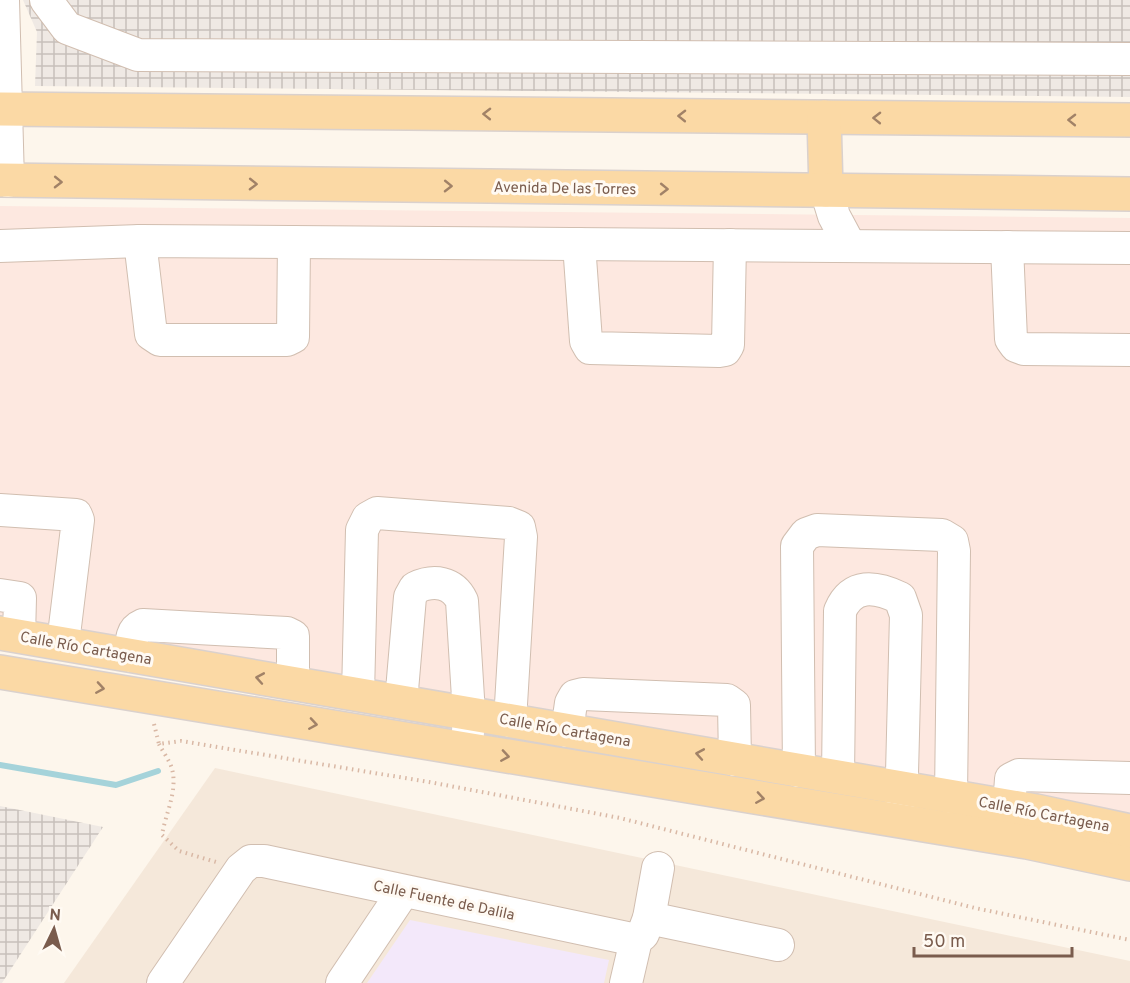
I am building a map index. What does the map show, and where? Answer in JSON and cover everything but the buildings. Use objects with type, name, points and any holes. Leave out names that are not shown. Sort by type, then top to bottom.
[{"type":"main road","points":[[4,109],[1130,120]]},
{"type":"main road","points":[[824,117],[826,190]]},
{"type":"main road","name":"Avenida De las Torres","points":[[4,181],[1130,194]]},
{"type":"main road","name":"Calle Río Cartagena","points":[[31,638],[1009,807],[1130,831]]},
{"type":"main road","name":"Calle Río Cartagena","points":[[0,672],[1027,842],[1130,864]]},
{"type":"street","points":[[3,0],[4,181]]},
{"type":"street","points":[[46,0],[67,28],[138,56],[1130,60]]},
{"type":"street","points":[[826,190],[834,216],[850,246]]},
{"type":"street","points":[[140,241],[151,334],[160,340],[287,340],[293,337],[294,242]]},
{"type":"street","points":[[0,246],[140,241],[1130,248]]},
{"type":"street","points":[[579,244],[586,341],[590,348],[719,351],[725,350],[728,345],[730,246]]},
{"type":"street","points":[[1007,247],[1011,339],[1016,346],[1024,350],[1130,351]]},
{"type":"street","points":[[0,510],[76,515],[78,520],[31,638]]},
{"type":"street","points":[[358,694],[362,530],[368,518],[377,513],[509,523],[519,527],[521,537],[510,721]]},
{"type":"street","points":[[800,771],[797,546],[806,534],[817,530],[942,535],[952,542],[954,551],[951,797]]},
{"type":"street","points":[[401,702],[410,597],[415,588],[424,583],[449,584],[457,590],[462,601],[469,714],[467,749]]},
{"type":"street","points":[[838,777],[840,611],[845,598],[858,590],[883,590],[900,598],[906,615],[901,821]]},
{"type":"street","points":[[0,595],[20,598],[42,679]]},
{"type":"street","points":[[132,656],[132,634],[136,628],[143,625],[286,633],[293,636],[295,644],[293,684]]},
{"type":"street","points":[[567,731],[571,703],[575,696],[583,694],[727,700],[734,705],[736,712],[735,760]]},
{"type":"street","points":[[1009,807],[1011,779],[1019,775],[1130,778]]},
{"type":"street","points":[[163,983],[246,865]]},
{"type":"street","name":"Calle Fuente de Dalila","points":[[246,865],[642,929],[778,945]]},
{"type":"street","points":[[628,983],[658,868]]},
{"type":"street","points":[[342,983],[403,892]]},
{"type":"path","points":[[147,696],[159,744],[173,770],[171,806],[164,820],[162,836],[179,851],[246,865]]},
{"type":"path","points":[[159,744],[181,741],[429,782],[620,818],[975,908],[1130,940]]},
{"type":"shaded area","points":[[23,0],[1130,0],[1130,97],[35,86],[37,32]]},
{"type":"shaded area","points":[[0,206],[1130,218],[1130,828],[0,626]]},
{"type":"shaded area","points":[[215,768],[1130,961],[1130,983],[64,983]]},
{"type":"shaded area","points":[[0,806],[103,827],[2,983],[0,983]]},
{"type":"shaded area","points":[[410,920],[609,960],[604,983],[367,983]]},
{"type":"waterway","points":[[0,765],[116,785],[158,771]]}]
